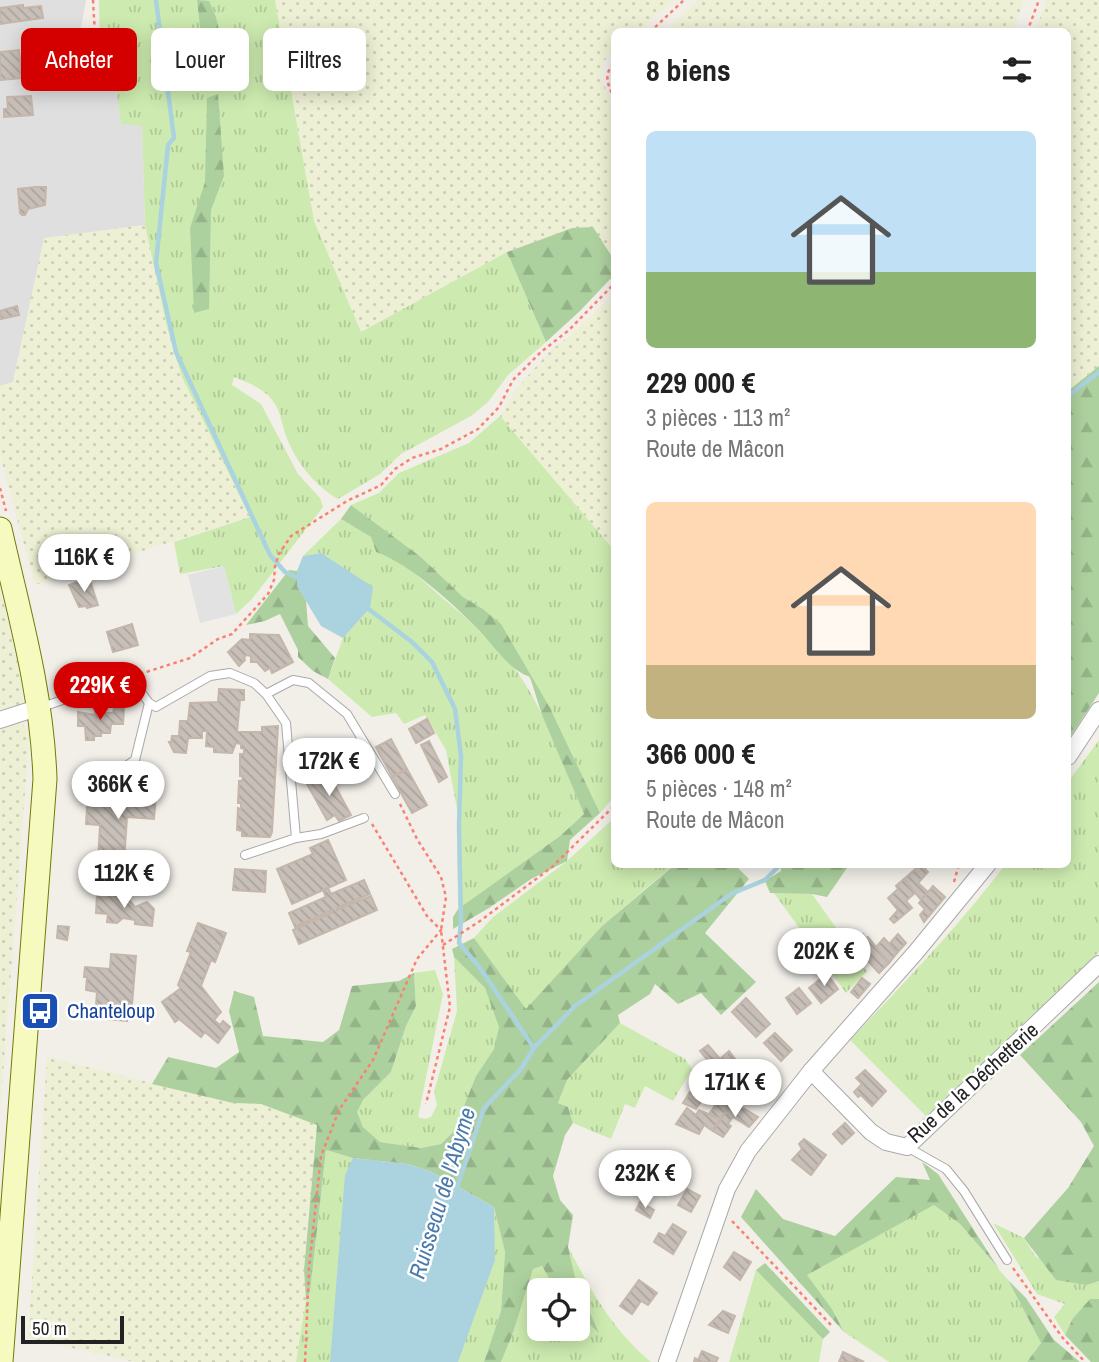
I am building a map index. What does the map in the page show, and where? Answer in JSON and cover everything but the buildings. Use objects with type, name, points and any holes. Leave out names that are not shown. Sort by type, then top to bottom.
[{"type":"street","points":[[0,529],[40,708],[45,779],[2,1318],[1,1362]]},
{"type":"street","points":[[0,720],[40,708]]},
{"type":"street","points":[[1071,752],[1099,710]]},
{"type":"street","points":[[667,1362],[727,1189],[748,1151],[811,1071],[985,868]]},
{"type":"street","name":"Rue de la Déchetterie","points":[[811,1071],[871,1132],[886,1142],[907,1147],[1099,964]]},
{"type":"lane","points":[[40,708],[130,677],[149,703],[156,707],[210,676],[230,673],[254,683],[266,694],[286,723],[296,838]]},
{"type":"lane","points":[[266,694],[293,680],[309,683],[347,714],[395,794]]},
{"type":"lane","points":[[91,781],[117,772],[135,760],[149,703]]},
{"type":"lane","points":[[245,855],[296,838],[321,834],[364,818]]},
{"type":"lane","points":[[907,1147],[946,1169],[964,1191],[1007,1260]]},
{"type":"path","points":[[93,0],[95,28]]},
{"type":"path","points":[[654,28],[684,0]]},
{"type":"path","points":[[1028,28],[1039,0]]},
{"type":"path","points":[[611,67],[606,79],[611,91]]},
{"type":"path","points":[[130,677],[190,658],[218,639],[232,634],[268,594],[279,554],[291,536],[347,501],[381,485],[395,469],[412,458],[441,449],[486,422],[499,407],[513,380],[541,352],[569,330],[611,287]]},
{"type":"path","points":[[395,794],[417,839],[441,877],[446,897],[441,930],[450,1007],[426,1104]]},
{"type":"path","points":[[443,945],[552,867],[611,809]]},
{"type":"path","points":[[364,818],[371,823],[386,845],[427,916],[441,930]]},
{"type":"path","points":[[305,1362],[309,1268],[321,1156],[339,1110],[373,1060],[417,959],[441,930]]},
{"type":"path","points":[[720,1209],[831,1325]]},
{"type":"path","points":[[1007,1260],[1062,1337],[1085,1362]]},
{"type":"shaded area","points":[[0,0],[86,0],[81,28],[21,28],[21,91],[117,91],[121,123],[142,125],[145,225],[44,239],[13,382],[0,386]]},
{"type":"shaded area","points":[[224,566],[236,614],[200,623],[188,575]]},
{"type":"green space","points":[[99,0],[275,0],[280,28],[263,28],[263,91],[291,91],[314,221],[361,332],[507,252],[546,342],[508,375],[488,402],[471,416],[401,454],[380,474],[338,499],[321,487],[300,463],[290,445],[279,411],[267,394],[234,377],[232,385],[261,404],[298,474],[320,498],[323,507],[252,599],[236,614],[224,566],[180,574],[174,542],[250,517],[182,377],[167,327],[145,225],[142,126],[121,124],[117,91],[137,91],[137,28],[100,28]]},
{"type":"green space","points":[[197,0],[209,1],[218,28],[200,28]]},
{"type":"green space","points":[[275,0],[674,0],[641,28],[611,28],[611,55],[604,61],[600,76],[611,100],[611,255],[593,228],[572,228],[507,252],[361,332],[314,221],[291,91],[366,91],[366,28],[280,28]]},
{"type":"green space","points":[[698,0],[1024,0],[1014,28],[668,28]]},
{"type":"green space","points":[[1047,0],[1099,0],[1099,366],[1071,389],[1071,28],[1036,28]]},
{"type":"green space","points":[[218,94],[224,176],[211,210],[209,309],[194,313],[190,228],[205,182],[207,98]]},
{"type":"green space","points":[[145,225],[167,327],[182,377],[250,517],[35,585],[0,455],[0,386],[13,382],[44,238]]},
{"type":"green space","points":[[593,227],[611,255],[611,278],[546,342],[507,252],[572,228]]},
{"type":"green space","points":[[611,297],[611,546],[500,416],[516,389],[551,350]]},
{"type":"green space","points":[[1099,366],[1099,693],[1071,735],[1071,389]]},
{"type":"green space","points":[[500,416],[611,546],[611,800],[600,813],[550,708],[483,609],[463,597],[421,557],[351,505],[379,493],[399,473],[469,443]]},
{"type":"green space","points":[[351,505],[421,557],[463,597],[501,624],[550,708],[600,813],[570,840],[567,861],[531,879],[453,929],[453,917],[458,909],[560,836],[584,814],[542,715],[530,677],[508,663],[479,630],[430,586],[403,566],[376,552],[371,537],[341,519]]},
{"type":"green space","points":[[341,519],[371,537],[376,552],[402,564],[424,581],[501,651],[538,706],[584,814],[560,836],[458,909],[457,809],[446,750],[425,715],[404,724],[396,713],[372,717],[328,679],[343,638],[370,608],[321,553],[303,556]]},
{"type":"green space","points":[[289,570],[297,571],[297,586],[306,600],[308,626],[335,658],[328,679],[313,671],[298,657],[298,650],[280,614],[246,625]]},
{"type":"green space","points":[[0,587],[22,682],[22,706],[0,713]]},
{"type":"green space","points":[[20,721],[29,731],[28,754],[0,1112],[0,727]]},
{"type":"green space","points":[[1099,740],[1099,952],[926,1116],[850,1040],[950,933],[1003,868],[1071,868],[1071,778]]},
{"type":"green space","points":[[611,821],[611,868],[670,868],[602,926],[526,1010],[474,938],[492,918],[567,861]]},
{"type":"green space","points":[[671,868],[738,868],[749,879],[705,933],[756,982],[721,1015],[701,993],[678,1004],[655,984],[650,994],[618,1015],[620,1023],[567,1080],[558,1103],[568,1107],[573,1123],[565,1135],[553,1176],[560,1200],[573,1215],[568,1247],[575,1278],[549,1278],[542,1266],[533,1269],[530,1278],[527,1278],[527,1288],[501,1362],[484,1362],[501,1311],[505,1252],[494,1207],[430,1171],[407,1164],[353,1158],[326,1150],[310,1292],[306,1300],[304,1270],[317,1125],[261,1104],[233,1103],[152,1084],[168,1057],[216,1068],[239,1052],[229,1011],[234,991],[254,997],[263,1036],[323,1042],[339,1030],[352,986],[399,981],[414,973],[416,1006],[406,1026],[391,1072],[363,1100],[357,1112],[363,1127],[380,1142],[421,1148],[441,1144],[454,1131],[476,1076],[494,1049],[499,1027],[485,988],[454,957],[452,949],[474,938],[526,1009],[602,926]]},
{"type":"green space","points":[[781,868],[847,868],[827,897],[770,893],[765,881],[781,871]]},
{"type":"green space","points":[[774,893],[812,894],[867,971],[846,993]]},
{"type":"green space","points":[[454,957],[485,988],[500,1027],[494,1049],[476,1076],[454,1131],[441,1144],[421,1148],[380,1142],[363,1127],[356,1112],[363,1100],[391,1072],[406,1026],[416,1006],[414,973],[435,970],[443,994],[418,1117],[431,1117],[437,1105],[434,1092],[457,1011]]},
{"type":"green space","points":[[1099,982],[1099,1281],[1087,1285],[1056,1280],[1024,1238],[1068,1188],[1094,1146],[1081,1122],[1020,1055]]},
{"type":"green space","points":[[620,1023],[685,1059],[692,1069],[673,1101],[645,1086],[635,1108],[625,1104],[611,1139],[573,1123],[568,1107],[558,1103],[567,1080]]},
{"type":"green space","points":[[47,1057],[233,1103],[261,1104],[317,1125],[304,1270],[306,1300],[296,1362],[134,1362],[28,1338]]},
{"type":"green space","points":[[326,1150],[353,1158],[377,1160],[494,1207],[505,1252],[501,1311],[484,1362],[296,1362],[306,1300],[310,1292]]},
{"type":"green space","points":[[922,1162],[938,1174],[999,1269],[960,1224],[934,1205],[807,1275],[832,1309],[844,1332],[741,1217],[756,1189],[783,1219],[835,1236],[896,1177],[930,1180]]},
{"type":"green space","points":[[934,1205],[960,1224],[1008,1280],[1041,1343],[1027,1362],[889,1362],[844,1332],[832,1309],[806,1275]]},
{"type":"green space","points":[[993,1223],[1024,1238],[1035,1256],[1087,1285],[1099,1281],[1099,1299],[1090,1299],[1073,1318],[1065,1335],[1054,1317],[1065,1304],[1037,1294]]},
{"type":"green space","points":[[568,1247],[585,1278],[575,1278]]},
{"type":"green space","points":[[765,1263],[830,1332],[823,1339],[756,1270]]},
{"type":"green space","points":[[542,1266],[549,1278],[530,1278],[533,1269]]},
{"type":"green space","points":[[756,1270],[823,1339],[819,1362],[729,1362]]},
{"type":"green space","points":[[1008,1280],[1026,1298],[1054,1340],[1080,1362],[1027,1362],[1041,1343]]},
{"type":"green space","points":[[590,1287],[613,1323],[651,1362],[501,1362],[527,1288],[527,1341],[590,1341],[590,1324],[598,1331],[590,1313]]},
{"type":"green space","points":[[1090,1299],[1099,1299],[1099,1362],[1091,1362],[1065,1335],[1073,1318]]},
{"type":"green space","points":[[590,1313],[599,1333],[590,1325]]},
{"type":"water","points":[[321,553],[373,587],[370,608],[343,638],[321,626],[297,586],[297,571],[303,556]]},
{"type":"water","name":"Ruisseau de l'Abyme","points":[[353,1158],[407,1164],[430,1171],[494,1207],[495,1260],[458,1362],[330,1362],[345,1175]]},
{"type":"waterway","points":[[156,0],[174,138],[168,145],[156,263],[176,352],[270,555],[285,572],[303,580]]},
{"type":"waterway","points":[[1071,394],[1099,372]]},
{"type":"waterway","points":[[366,607],[412,642],[432,662],[455,709],[461,756],[459,943],[480,968],[534,1048]]},
{"type":"waterway","name":"Ruisseau de l'Abyme","points":[[456,1190],[484,1108],[521,1069],[534,1048],[575,1006],[731,894],[765,880],[777,868]]},
{"type":"place","name":"Chanteloup","points":[[40,1011]]}]
